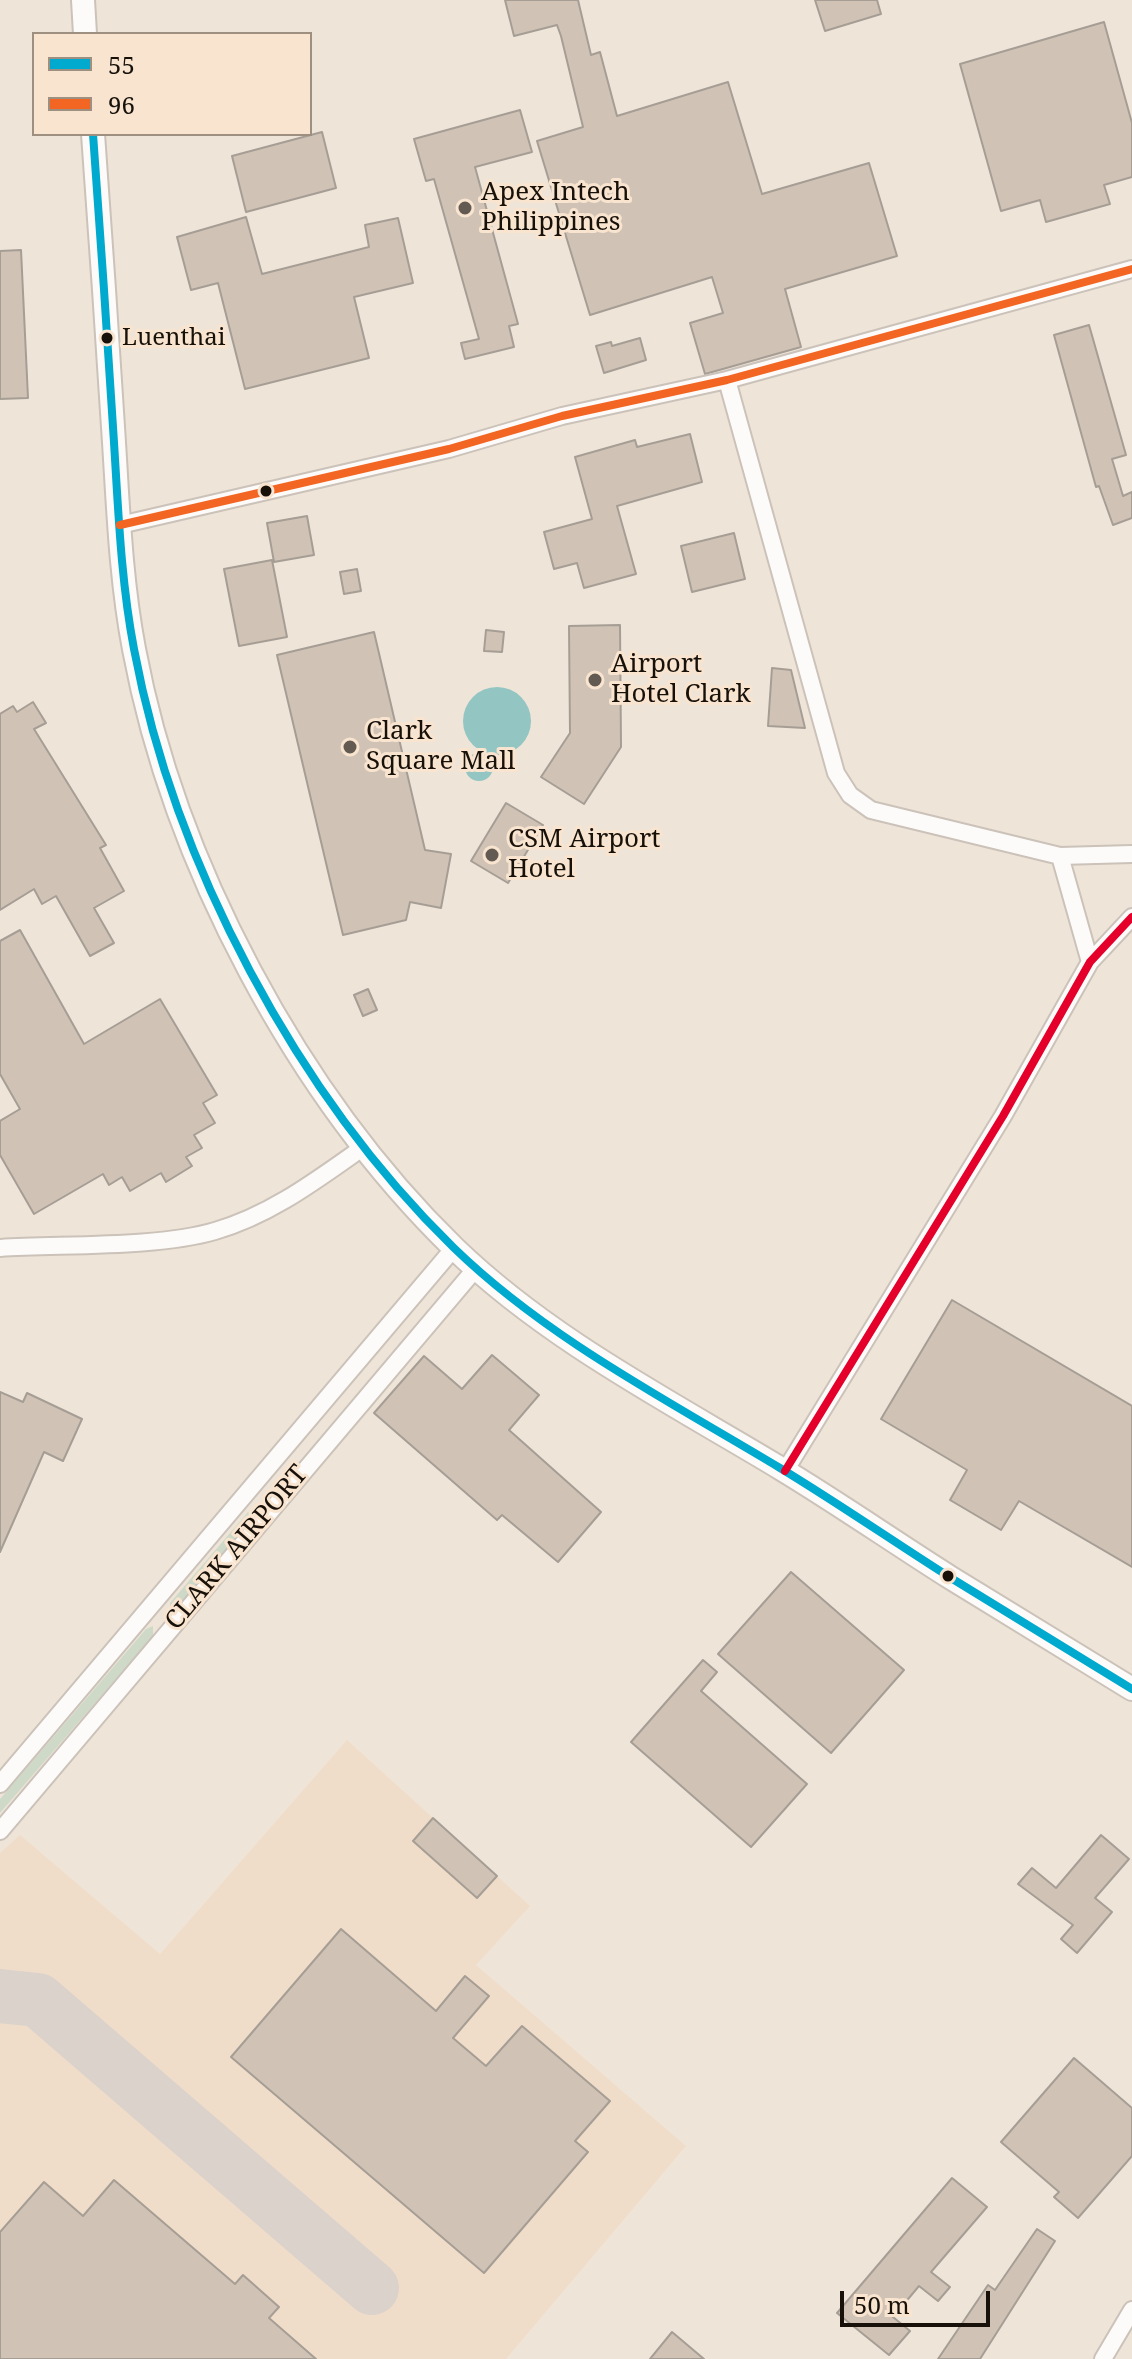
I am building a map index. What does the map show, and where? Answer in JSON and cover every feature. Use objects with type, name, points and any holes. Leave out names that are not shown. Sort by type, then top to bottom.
[{"type":"main road","points":[[83,0],[85,32]]},
{"type":"main road","points":[[93,136],[120,525],[134,648],[163,770],[181,823],[224,919],[294,1047],[365,1146],[454,1248],[516,1301],[611,1367],[785,1471],[1132,1689]]},
{"type":"street","points":[[120,525],[449,449],[562,416],[727,380],[1132,269]]},
{"type":"street","points":[[727,380],[836,773],[850,795],[871,810],[1060,856],[1132,854]]},
{"type":"street","points":[[1060,856],[1090,962]]},
{"type":"street","points":[[785,1471],[1003,1116],[1090,962],[1132,917]]},
{"type":"street","points":[[0,1248],[162,1239],[214,1232],[281,1202],[365,1146]]},
{"type":"street","name":"CLARK AIRPORT","points":[[0,1784],[454,1248]]},
{"type":"street","name":"CLARK AIRPORT","points":[[0,1831],[477,1267]]},
{"type":"street","points":[[149,1606],[172,1625]]},
{"type":"street","points":[[1103,2359],[1132,2310]]},
{"type":"shaded area","points":[[347,1740],[530,1906],[476,1965],[686,2146],[506,2359],[0,2359],[0,1853],[20,1835],[160,1954]]},
{"type":"green space","points":[[248,1512],[254,1517],[177,1609],[170,1609],[170,1603]]},
{"type":"green space","points":[[153,1626],[153,1636],[0,1813],[0,1799],[146,1629]]},
{"type":"water","points":[[497,687],[521,697],[531,721],[521,745],[497,755],[473,745],[463,721],[473,697]]},
{"type":"water","points":[[479,753],[489,757],[493,767],[489,777],[479,781],[469,777],[465,767],[469,757]]},
{"type":"building","points":[[505,0],[578,0],[591,55],[600,52],[617,116],[728,82],[762,194],[869,163],[897,256],[785,289],[801,347],[705,374],[690,323],[723,313],[712,277],[590,315],[537,141],[583,127],[561,36],[557,25],[514,36]]},
{"type":"building","points":[[815,0],[877,0],[881,14],[825,31]]},
{"type":"building","points":[[1104,22],[1132,123],[1132,177],[1104,185],[1110,204],[1046,222],[1040,200],[1001,211],[960,64]]},
{"type":"building","name":"Apex Intech Philippines","points":[[520,110],[532,152],[475,167],[518,324],[509,326],[514,347],[465,359],[461,343],[479,339],[434,179],[426,181],[414,139]]},
{"type":"building","points":[[322,132],[336,188],[246,212],[232,156]]},
{"type":"building","points":[[246,217],[262,274],[369,247],[365,225],[398,218],[413,283],[354,297],[369,358],[245,389],[218,283],[191,290],[177,237]]},
{"type":"building","points":[[21,250],[28,398],[0,399],[0,251]]},
{"type":"building","points":[[1089,325],[1126,455],[1112,459],[1123,496],[1132,492],[1132,518],[1113,525],[1099,486],[1096,487],[1054,335]]},
{"type":"building","points":[[640,338],[646,360],[604,373],[596,346],[611,342],[612,346]]},
{"type":"building","points":[[690,434],[702,482],[617,506],[636,574],[584,588],[577,563],[554,569],[544,532],[592,519],[575,457],[635,440],[637,447]]},
{"type":"building","points":[[307,516],[314,555],[274,562],[267,523]]},
{"type":"building","points":[[734,533],[745,579],[692,592],[681,546]]},
{"type":"building","points":[[272,560],[287,637],[239,646],[224,569]]},
{"type":"building","points":[[357,569],[361,591],[344,594],[340,572]]},
{"type":"building","name":"Airport Hotel Clark","points":[[620,625],[621,747],[584,804],[541,777],[570,733],[569,626]]},
{"type":"building","points":[[486,630],[504,632],[502,652],[484,651]]},
{"type":"building","name":"Clark Square Mall","points":[[374,632],[425,850],[451,854],[441,908],[410,902],[406,920],[343,935],[277,655]]},
{"type":"building","points":[[772,668],[791,670],[805,728],[768,726]]},
{"type":"building","points":[[33,702],[46,723],[34,729],[106,845],[100,848],[124,891],[94,908],[114,943],[90,956],[56,896],[42,904],[34,889],[0,910],[0,714],[13,706],[17,712]]},
{"type":"building","points":[[506,803],[543,825],[508,883],[471,861]]},
{"type":"building","points":[[20,930],[84,1044],[160,999],[217,1095],[203,1103],[215,1123],[194,1135],[202,1148],[186,1157],[192,1166],[166,1182],[161,1173],[130,1191],[122,1177],[109,1185],[103,1174],[34,1214],[0,1155],[0,1121],[20,1109],[0,1074],[0,941]]},
{"type":"building","points":[[368,989],[377,1010],[363,1016],[354,995]]},
{"type":"building","points":[[952,1300],[1132,1406],[1132,1567],[1019,1501],[1001,1530],[950,1500],[967,1470],[881,1419]]},
{"type":"building","points":[[492,1355],[539,1395],[509,1430],[601,1512],[558,1562],[502,1515],[497,1520],[374,1413],[424,1356],[462,1389]]},
{"type":"building","points":[[0,1392],[23,1402],[27,1393],[82,1419],[63,1461],[44,1452],[0,1552]]},
{"type":"building","points":[[791,1572],[904,1670],[831,1753],[718,1654]]},
{"type":"building","points":[[703,1660],[717,1672],[701,1691],[807,1784],[751,1847],[631,1742]]},
{"type":"building","points":[[433,1818],[497,1876],[477,1898],[413,1841]]},
{"type":"building","points":[[1101,1835],[1129,1859],[1095,1898],[1112,1912],[1077,1953],[1061,1939],[1073,1925],[1018,1884],[1032,1868],[1056,1888]]},
{"type":"building","points":[[341,1929],[436,2011],[465,1976],[489,1996],[453,2038],[486,2066],[522,2026],[610,2101],[575,2141],[588,2152],[484,2273],[231,2057]]},
{"type":"building","points":[[1074,2058],[1132,2108],[1132,2156],[1078,2218],[1054,2197],[1059,2192],[1001,2142]]},
{"type":"building","points":[[952,2178],[987,2207],[931,2272],[950,2287],[938,2301],[919,2286],[893,2317],[910,2331],[889,2355],[837,2313]]},
{"type":"building","points":[[114,2180],[235,2284],[243,2275],[279,2307],[269,2318],[316,2359],[0,2359],[0,2232],[44,2182],[83,2216]]},
{"type":"building","points":[[1037,2229],[1055,2241],[980,2359],[938,2359],[988,2285],[995,2290]]},
{"type":"building","points":[[672,2332],[704,2359],[650,2359]]},
{"type":"taxiway","points":[[0,1996],[38,2000],[372,2288]]},
{"type":"transit line","name":"55","points":[[93,136],[120,538],[134,649],[153,730],[179,811],[211,892],[250,971],[294,1048],[343,1120],[397,1187],[454,1248],[529,1311],[611,1367],[802,1481],[951,1578],[1132,1689]]},
{"type":"transit line","name":"96","points":[[120,525],[449,449],[562,416],[727,380],[1132,269]]},
{"type":"transit line","points":[[785,1471],[1003,1116],[1090,962],[1132,917]]},
{"type":"place","name":"Apex Intech Philippines","points":[[465,208]]},
{"type":"place","name":"Luenthai","points":[[107,338]]},
{"type":"place","name":"Airport Hotel Clark","points":[[595,680]]},
{"type":"place","name":"Clark Square Mall","points":[[350,747]]},
{"type":"place","name":"CSM Airport Hotel","points":[[492,855]]}]
